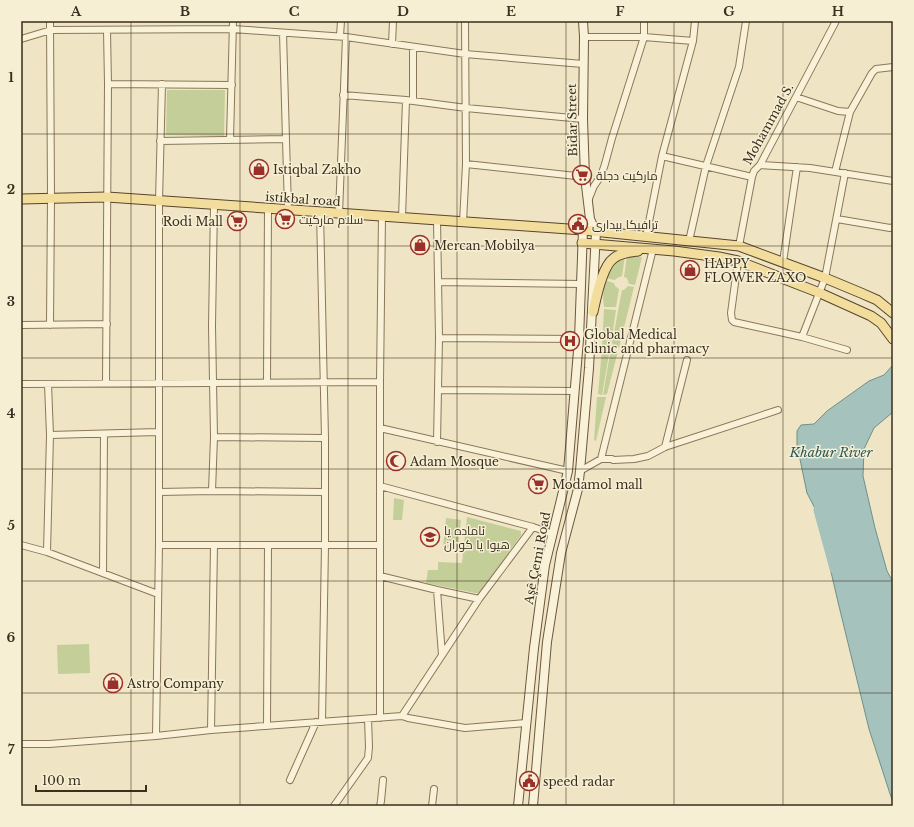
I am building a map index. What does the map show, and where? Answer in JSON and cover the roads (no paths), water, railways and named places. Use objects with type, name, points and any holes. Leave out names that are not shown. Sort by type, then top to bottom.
[{"type":"main road","name":"Bidar Street","points":[[583,21],[583,119],[585,177],[590,219],[596,232]]},
{"type":"main road","name":"istikbal road","points":[[21,199],[107,197],[583,230],[739,246],[826,278],[877,300],[893,313]]},
{"type":"main road","points":[[583,230],[590,219]]},
{"type":"main road","name":"Aşê Çemi Road","points":[[518,806],[534,648],[544,573],[568,470],[579,338],[583,230]]},
{"type":"main road","name":"Aşê Çemi Road","points":[[533,806],[547,642],[561,553],[578,489],[580,471],[593,312],[596,232]]},
{"type":"main road","points":[[582,243],[653,249],[719,257],[738,261],[820,292],[871,316],[882,323],[893,339]]},
{"type":"main road","points":[[593,312],[603,276],[607,266],[614,258],[621,254],[653,249]]},
{"type":"street","points":[[50,21],[52,198],[50,325]]},
{"type":"street","points":[[197,21],[197,29]]},
{"type":"street","points":[[230,140],[233,21]]},
{"type":"street","points":[[339,213],[343,95],[343,37],[341,21]]},
{"type":"street","points":[[392,44],[393,21]]},
{"type":"street","points":[[463,222],[466,164],[465,21]]},
{"type":"street","points":[[587,202],[594,186],[601,176],[605,164],[644,37],[644,21]]},
{"type":"street","points":[[646,237],[662,156],[693,41],[695,21]]},
{"type":"street","points":[[689,241],[706,166],[739,67],[746,21]]},
{"type":"street","name":"Mohammad S.","points":[[739,246],[754,171],[760,165],[836,21]]},
{"type":"street","points":[[21,39],[50,30],[233,29],[343,37],[465,54],[583,64]]},
{"type":"street","points":[[106,383],[107,30]]},
{"type":"street","points":[[283,33],[288,210]]},
{"type":"street","points":[[584,37],[644,37],[693,41]]},
{"type":"street","points":[[402,218],[413,47]]},
{"type":"street","points":[[835,172],[850,112],[872,73],[876,69],[893,67]]},
{"type":"street","points":[[108,84],[232,85]]},
{"type":"street","points":[[156,736],[159,545],[159,201],[162,84]]},
{"type":"street","points":[[343,95],[410,100],[466,108],[583,119]]},
{"type":"street","points":[[796,97],[838,111],[850,112]]},
{"type":"street","points":[[160,141],[286,139]]},
{"type":"street","points":[[662,156],[752,177]]},
{"type":"street","points":[[466,164],[585,177]]},
{"type":"street","points":[[760,165],[810,168],[893,181]]},
{"type":"street","points":[[783,262],[797,167]]},
{"type":"street","points":[[802,337],[826,278],[845,173]]},
{"type":"street","points":[[212,491],[214,437],[212,326],[214,205]]},
{"type":"street","points":[[267,382],[268,209]]},
{"type":"street","points":[[290,780],[319,722],[325,545],[325,438],[320,212]]},
{"type":"street","points":[[380,718],[380,382],[382,216]]},
{"type":"street","points":[[837,219],[890,228],[893,227]]},
{"type":"street","points":[[437,220],[439,338],[437,442]]},
{"type":"street","points":[[601,459],[653,249]]},
{"type":"street","points":[[738,261],[731,313],[732,320],[734,322],[802,337],[847,350]]},
{"type":"street","points":[[438,282],[581,284]]},
{"type":"street","points":[[21,325],[107,324]]},
{"type":"street","points":[[439,338],[579,338]]},
{"type":"street","points":[[665,447],[687,360]]},
{"type":"street","points":[[21,384],[380,382]]},
{"type":"street","points":[[47,552],[50,435],[48,384]]},
{"type":"street","points":[[438,390],[575,391]]},
{"type":"street","points":[[580,471],[601,459],[634,459],[648,456],[665,447],[778,410]]},
{"type":"street","points":[[380,428],[437,442],[568,470]]},
{"type":"street","points":[[50,435],[158,432]]},
{"type":"street","points":[[103,574],[104,434]]},
{"type":"street","points":[[214,437],[325,438]]},
{"type":"street","points":[[380,486],[533,527],[553,534]]},
{"type":"street","points":[[159,492],[325,492]]},
{"type":"street","points":[[402,716],[479,599],[533,527]]},
{"type":"street","points":[[21,544],[47,552],[158,594]]},
{"type":"street","points":[[159,545],[380,545]]},
{"type":"street","points":[[211,730],[214,545]]},
{"type":"street","points":[[267,726],[268,545]]},
{"type":"street","points":[[380,576],[479,599]]},
{"type":"street","points":[[437,590],[442,655]]},
{"type":"street","points":[[21,744],[48,744],[402,716],[465,728],[526,723]]},
{"type":"street","points":[[334,806],[368,758],[368,719]]},
{"type":"street","points":[[380,806],[383,780]]},
{"type":"street","points":[[432,806],[434,789]]},
{"type":"water","name":"Khabur River","points":[[893,365],[893,412],[874,428],[864,449],[863,476],[887,571],[893,582],[893,803],[869,729],[828,559],[834,545],[807,493],[797,445],[797,431],[801,425],[814,424],[827,411],[869,381],[884,375]]},
{"type":"waterway","name":"Khabur River","points":[[820,510],[836,568]]},
{"type":"place","name":"Istiqbal Zakho","points":[[259,169]]},
{"type":"place","name":"ماركيت دجلة","points":[[582,175]]},
{"type":"place","name":"سلام ماركيت","points":[[285,219]]},
{"type":"place","name":"Rodi Mall","points":[[237,221]]},
{"type":"place","name":"ترافيكا بيدارى","points":[[578,224]]},
{"type":"place","name":"Mercan Mobilya","points":[[420,245]]},
{"type":"place","name":"HAPPY FLOWER ZAXO","points":[[690,270]]},
{"type":"place","name":"Global Medical clinic and pharmacy","points":[[570,341]]},
{"type":"place","name":"Adam Mosque","points":[[396,461]]},
{"type":"place","name":"Modamol mall","points":[[538,484]]},
{"type":"place","name":"ئاماده یا هیوا یا کوران","points":[[430,537]]},
{"type":"place","name":"Astro Company","points":[[113,683]]},
{"type":"place","name":"speed radar","points":[[529,781]]}]
